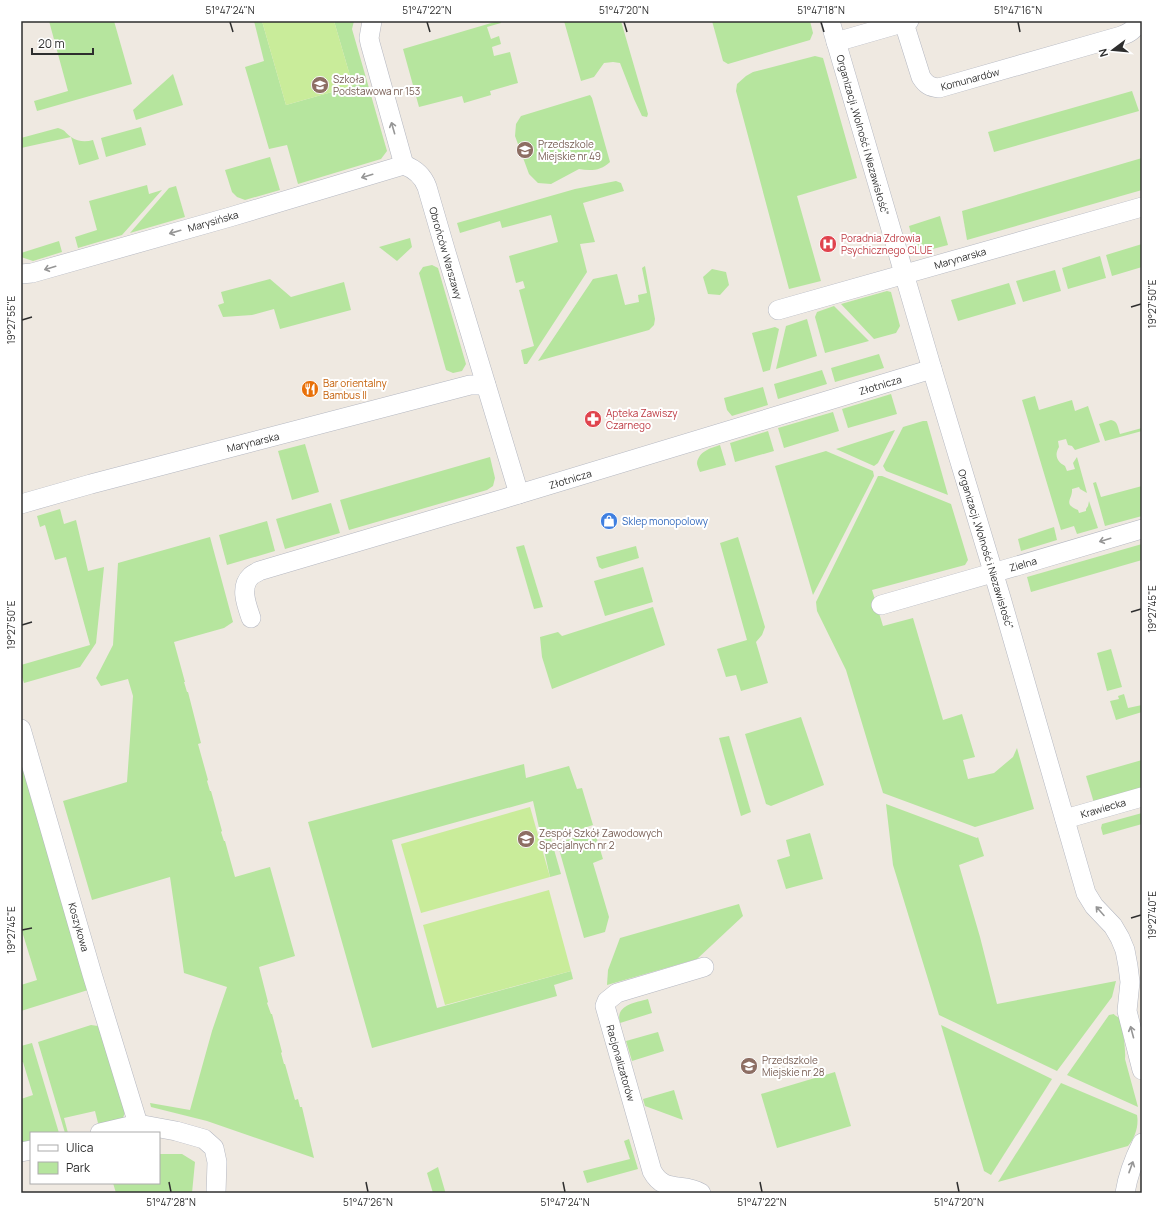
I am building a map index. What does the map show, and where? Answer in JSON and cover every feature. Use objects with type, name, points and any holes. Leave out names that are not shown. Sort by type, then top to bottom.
[{"type":"street","points":[[372,21],[369,38],[370,43],[404,165]]},
{"type":"street","name":"Organizacji „Wolność i Niezawisłość”","points":[[830,21],[1088,897],[1113,926],[1125,950],[1130,982],[1127,1010],[1142,1070]]},
{"type":"street","name":"Komunardów","points":[[836,42],[907,22],[921,77],[930,87],[939,88],[1121,36],[1132,31],[1137,26],[1138,21]]},
{"type":"street","name":"Marysińska","points":[[21,274],[32,273],[404,165]]},
{"type":"street","name":"Obrońców Warszawy","points":[[404,165],[413,169],[425,180],[519,494]]},
{"type":"street","name":"Marynarska","points":[[778,310],[1142,207]]},
{"type":"street","name":"Złotnicza","points":[[250,618],[244,597],[245,586],[250,577],[259,571],[932,370]]},
{"type":"street","name":"Marynarska","points":[[21,504],[91,484],[470,385],[486,385]]},
{"type":"street","name":"Zielna","points":[[881,605],[1142,529]]},
{"type":"street","name":"Koszykowa","points":[[21,729],[92,974],[138,1124]]},
{"type":"street","name":"Krawiecka","points":[[1065,820],[1142,797]]},
{"type":"street","name":"Racjonalizatorów","points":[[701,1193],[694,1189],[673,1187],[663,1183],[654,1175],[605,1006],[607,1001],[617,993],[704,967]]},
{"type":"street","points":[[104,1132],[138,1124],[168,1129],[204,1138],[214,1148],[217,1162],[216,1193]]},
{"type":"street","points":[[1126,1193],[1131,1165],[1142,1143]]},
{"type":"green space","points":[[49,21],[114,21],[132,84],[37,111],[34,101],[68,91]]},
{"type":"green space","points":[[254,21],[262,21],[286,105],[353,86],[334,21],[354,21],[352,29],[387,151],[381,159],[298,184],[287,145],[269,149],[245,67],[264,61]]},
{"type":"green space","points":[[262,21],[334,21],[353,86],[286,105]]},
{"type":"green space","points":[[498,21],[501,23],[487,27],[491,39],[499,36],[501,44],[492,47],[494,56],[510,52],[518,83],[490,91],[491,95],[464,103],[462,96],[419,107],[403,49]]},
{"type":"green space","points":[[564,21],[621,21],[648,114],[647,117],[642,116],[620,63],[604,63],[594,77],[581,81]]},
{"type":"green space","points":[[712,21],[810,21],[813,33],[810,40],[728,64],[723,61]]},
{"type":"green space","points":[[815,56],[823,58],[857,178],[797,196],[821,281],[789,289],[736,91],[737,84],[753,72]]},
{"type":"green space","points":[[173,74],[183,105],[136,120],[133,110]]},
{"type":"green space","points":[[1132,91],[1139,111],[994,152],[988,132]]},
{"type":"green space","points":[[590,95],[610,162],[607,165],[595,170],[579,169],[551,184],[538,183],[529,174],[515,136],[516,124],[521,116]]},
{"type":"green space","points":[[141,127],[146,145],[106,157],[101,138]]},
{"type":"green space","points":[[58,128],[71,137],[21,148],[21,138]]},
{"type":"green space","points":[[71,137],[82,141],[93,140],[99,159],[79,165]]},
{"type":"green space","points":[[270,157],[280,190],[245,200],[237,197],[232,192],[225,170]]},
{"type":"green space","points":[[1142,158],[1142,190],[967,240],[962,211]]},
{"type":"green space","points":[[616,181],[621,183],[624,191],[583,203],[595,242],[580,244],[587,272],[527,364],[524,364],[521,350],[534,346],[519,290],[525,288],[523,281],[516,283],[509,256],[558,242],[551,215],[502,228],[500,221],[460,233],[457,223],[575,189]]},
{"type":"green space","points":[[147,185],[149,194],[162,190],[122,235],[78,248],[75,237],[97,230],[89,201]]},
{"type":"green space","points":[[176,186],[185,217],[130,233],[169,188]]},
{"type":"green space","points":[[940,216],[948,245],[925,251],[915,248],[909,226]]},
{"type":"green space","points":[[410,238],[412,247],[397,261],[379,247]]},
{"type":"green space","points":[[59,241],[62,252],[33,261],[21,257],[21,253]]},
{"type":"green space","points":[[1142,244],[1142,267],[1112,276],[1106,255]]},
{"type":"green space","points":[[1100,256],[1106,278],[1068,289],[1062,268]]},
{"type":"green space","points":[[432,265],[438,268],[466,364],[462,371],[453,373],[446,370],[419,273],[423,267]]},
{"type":"green space","points":[[645,266],[655,319],[654,325],[649,330],[538,361],[593,279],[617,274],[625,305],[639,302],[638,295],[647,293],[642,268]]},
{"type":"green space","points":[[712,269],[726,272],[729,285],[720,295],[708,294],[703,277]]},
{"type":"green space","points":[[1055,270],[1061,291],[1023,302],[1016,281]]},
{"type":"green space","points":[[270,279],[291,297],[344,282],[351,310],[280,329],[274,309],[252,315],[223,317],[218,305],[224,303],[221,292]]},
{"type":"green space","points":[[1009,283],[1016,304],[958,321],[951,300]]},
{"type":"green space","points":[[887,291],[891,292],[900,326],[896,333],[874,339],[841,304]]},
{"type":"green space","points":[[834,306],[869,341],[825,353],[815,317],[817,312]]},
{"type":"green space","points":[[807,319],[817,356],[776,369],[786,326]]},
{"type":"green space","points":[[775,327],[779,329],[770,370],[763,372],[752,333]]},
{"type":"green space","points":[[879,354],[884,368],[835,382],[831,368]]},
{"type":"green space","points":[[822,370],[827,384],[778,399],[774,384]]},
{"type":"green space","points":[[763,387],[768,405],[732,416],[727,410],[724,398]]},
{"type":"green space","points":[[891,394],[897,414],[848,428],[842,409]]},
{"type":"green space","points":[[1035,396],[1039,410],[1072,400],[1075,411],[1088,406],[1100,442],[1075,450],[1072,446],[1068,445],[1066,439],[1058,441],[1059,447],[1057,450],[1057,458],[1065,466],[1067,471],[1075,469],[1073,463],[1077,457],[1087,493],[1079,487],[1072,489],[1069,503],[1070,506],[1078,510],[1079,513],[1086,511],[1089,501],[1098,528],[1077,534],[1074,526],[1061,530],[1022,400]]},
{"type":"green space","points":[[833,412],[839,431],[784,448],[778,428]]},
{"type":"green space","points":[[1111,420],[1116,423],[1120,434],[1142,428],[1142,431],[1105,441],[1099,424]]},
{"type":"green space","points":[[927,421],[948,495],[886,471],[883,466],[903,427]]},
{"type":"green space","points":[[895,430],[878,463],[874,466],[836,449]]},
{"type":"green space","points":[[768,431],[774,451],[735,462],[730,443]]},
{"type":"green space","points":[[305,444],[319,492],[292,500],[278,451]]},
{"type":"green space","points":[[720,445],[726,465],[700,472],[697,463],[700,456],[713,447]]},
{"type":"green space","points":[[826,451],[873,471],[874,476],[813,595],[775,466]]},
{"type":"green space","points":[[490,457],[495,478],[493,486],[487,490],[349,530],[340,500]]},
{"type":"green space","points":[[878,476],[882,476],[951,504],[968,560],[965,565],[872,590],[883,626],[913,618],[943,720],[962,714],[975,757],[963,760],[968,779],[994,773],[1013,757],[1017,748],[1034,809],[975,827],[883,793],[846,670],[817,611],[816,602]]},
{"type":"green space","points":[[1096,482],[1101,497],[1142,486],[1142,516],[1105,526],[1093,483]]},
{"type":"green space","points":[[331,503],[340,533],[285,549],[276,519]]},
{"type":"green space","points":[[60,509],[64,524],[76,520],[88,571],[104,567],[96,643],[80,667],[24,683],[21,674],[21,665],[90,645],[66,557],[55,560],[45,525],[40,527],[37,516]]},
{"type":"green space","points":[[267,521],[275,551],[227,565],[219,535]]},
{"type":"green space","points":[[1054,527],[1057,540],[1021,551],[1018,539]]},
{"type":"green space","points":[[210,537],[233,622],[224,628],[174,642],[201,743],[198,744],[208,780],[207,781],[235,877],[270,867],[295,956],[259,967],[267,1003],[272,1014],[284,1064],[295,1100],[298,1099],[300,1107],[302,1107],[314,1158],[207,1121],[151,1107],[150,1103],[190,1110],[212,1031],[227,987],[184,973],[170,877],[92,900],[63,801],[127,782],[133,696],[128,679],[101,686],[96,678],[113,645],[118,563]]},
{"type":"green space","points":[[738,537],[765,627],[762,635],[756,642],[768,683],[741,691],[736,675],[726,677],[717,649],[747,640],[720,543]]},
{"type":"green space","points":[[1142,544],[1142,560],[1031,592],[1027,577]]},
{"type":"green space","points":[[524,545],[543,607],[534,609],[516,547]]},
{"type":"green space","points":[[636,546],[639,558],[602,569],[599,567],[596,557]]},
{"type":"green space","points":[[643,567],[653,602],[605,616],[594,581]]},
{"type":"green space","points":[[653,607],[665,645],[552,689],[542,657],[540,637],[558,632],[562,636]]},
{"type":"green space","points":[[1111,649],[1122,687],[1107,691],[1097,653]]},
{"type":"green space","points":[[1124,694],[1128,708],[1142,705],[1142,712],[1116,720],[1110,701],[1119,699],[1118,696]]},
{"type":"green space","points":[[801,717],[824,785],[771,806],[766,804],[745,734]]},
{"type":"green space","points":[[729,736],[751,812],[741,816],[719,738]]},
{"type":"green space","points":[[21,760],[88,990],[21,1011],[21,985],[37,980],[21,928]]},
{"type":"green space","points":[[1142,760],[1142,788],[1094,803],[1086,776]]},
{"type":"green space","points":[[524,764],[526,778],[569,766],[577,789],[582,788],[593,825],[551,839],[561,874],[550,877],[533,801],[392,840],[437,1008],[571,971],[573,979],[554,985],[557,996],[372,1048],[308,822]]},
{"type":"green space","points":[[886,804],[977,838],[978,837],[984,856],[959,865],[980,937],[997,1004],[1116,981],[1112,997],[1057,1071],[939,1015],[893,865]]},
{"type":"green space","points":[[530,807],[550,877],[421,913],[401,844]]},
{"type":"green space","points":[[1142,813],[1142,824],[1103,835],[1101,828],[1102,824]]},
{"type":"green space","points":[[595,833],[603,859],[593,863],[609,917],[605,932],[584,938],[557,842]]},
{"type":"green space","points":[[810,833],[823,879],[786,889],[777,860],[790,856],[786,840]]},
{"type":"green space","points":[[549,890],[571,971],[445,1005],[423,925]]},
{"type":"green space","points":[[739,904],[743,916],[697,959],[607,985],[608,970],[620,938]]},
{"type":"green space","points":[[648,999],[652,1013],[620,1023],[620,1012],[623,1009],[632,1004]]},
{"type":"green space","points":[[1114,1014],[1119,1018],[1122,1026],[1125,1044],[1125,1059],[1138,1107],[1067,1075],[1109,1015]]},
{"type":"green space","points":[[91,1025],[98,1026],[102,1031],[125,1112],[123,1118],[99,1127],[95,1111],[64,1118],[68,1132],[65,1132],[38,1042]]},
{"type":"green space","points":[[941,1025],[1052,1079],[991,1175],[984,1171]]},
{"type":"green space","points":[[658,1032],[664,1051],[632,1061],[626,1041]]},
{"type":"green space","points":[[32,1043],[59,1132],[30,1132],[30,1141],[21,1143],[21,1099],[33,1095],[23,1062],[21,1062],[21,1046]]},
{"type":"green space","points":[[835,1072],[851,1126],[777,1148],[761,1094]]},
{"type":"green space","points":[[1061,1083],[1137,1115],[1137,1128],[1130,1143],[1128,1146],[998,1182]]},
{"type":"green space","points":[[674,1090],[683,1120],[645,1106],[643,1099]]},
{"type":"green space","points":[[629,1139],[638,1169],[587,1183],[583,1171],[630,1159],[624,1141]]},
{"type":"green space","points":[[160,1154],[182,1154],[195,1162],[192,1193],[116,1193],[113,1184],[160,1184]]},
{"type":"green space","points":[[438,1167],[445,1193],[433,1193],[427,1173]]},
{"type":"place","name":"Szkoła Podstawowa nr 153","points":[[320,85]]},
{"type":"place","name":"Przedszkole Miejskie nr 49","points":[[525,150]]},
{"type":"place","name":"Poradnia Zdrowia Psychicznego CLUE","points":[[828,244]]},
{"type":"place","name":"Bar orientalny Bambus II","points":[[310,389]]},
{"type":"place","name":"Apteka Zawiszy Czarnego","points":[[593,419]]},
{"type":"place","name":"Sklep monopolowy","points":[[609,521]]},
{"type":"place","name":"Zespół Szkół Zawodowych Specjalnych nr 2","points":[[526,839]]},
{"type":"place","name":"Przedszkole Miejskie nr 28","points":[[749,1066]]}]
